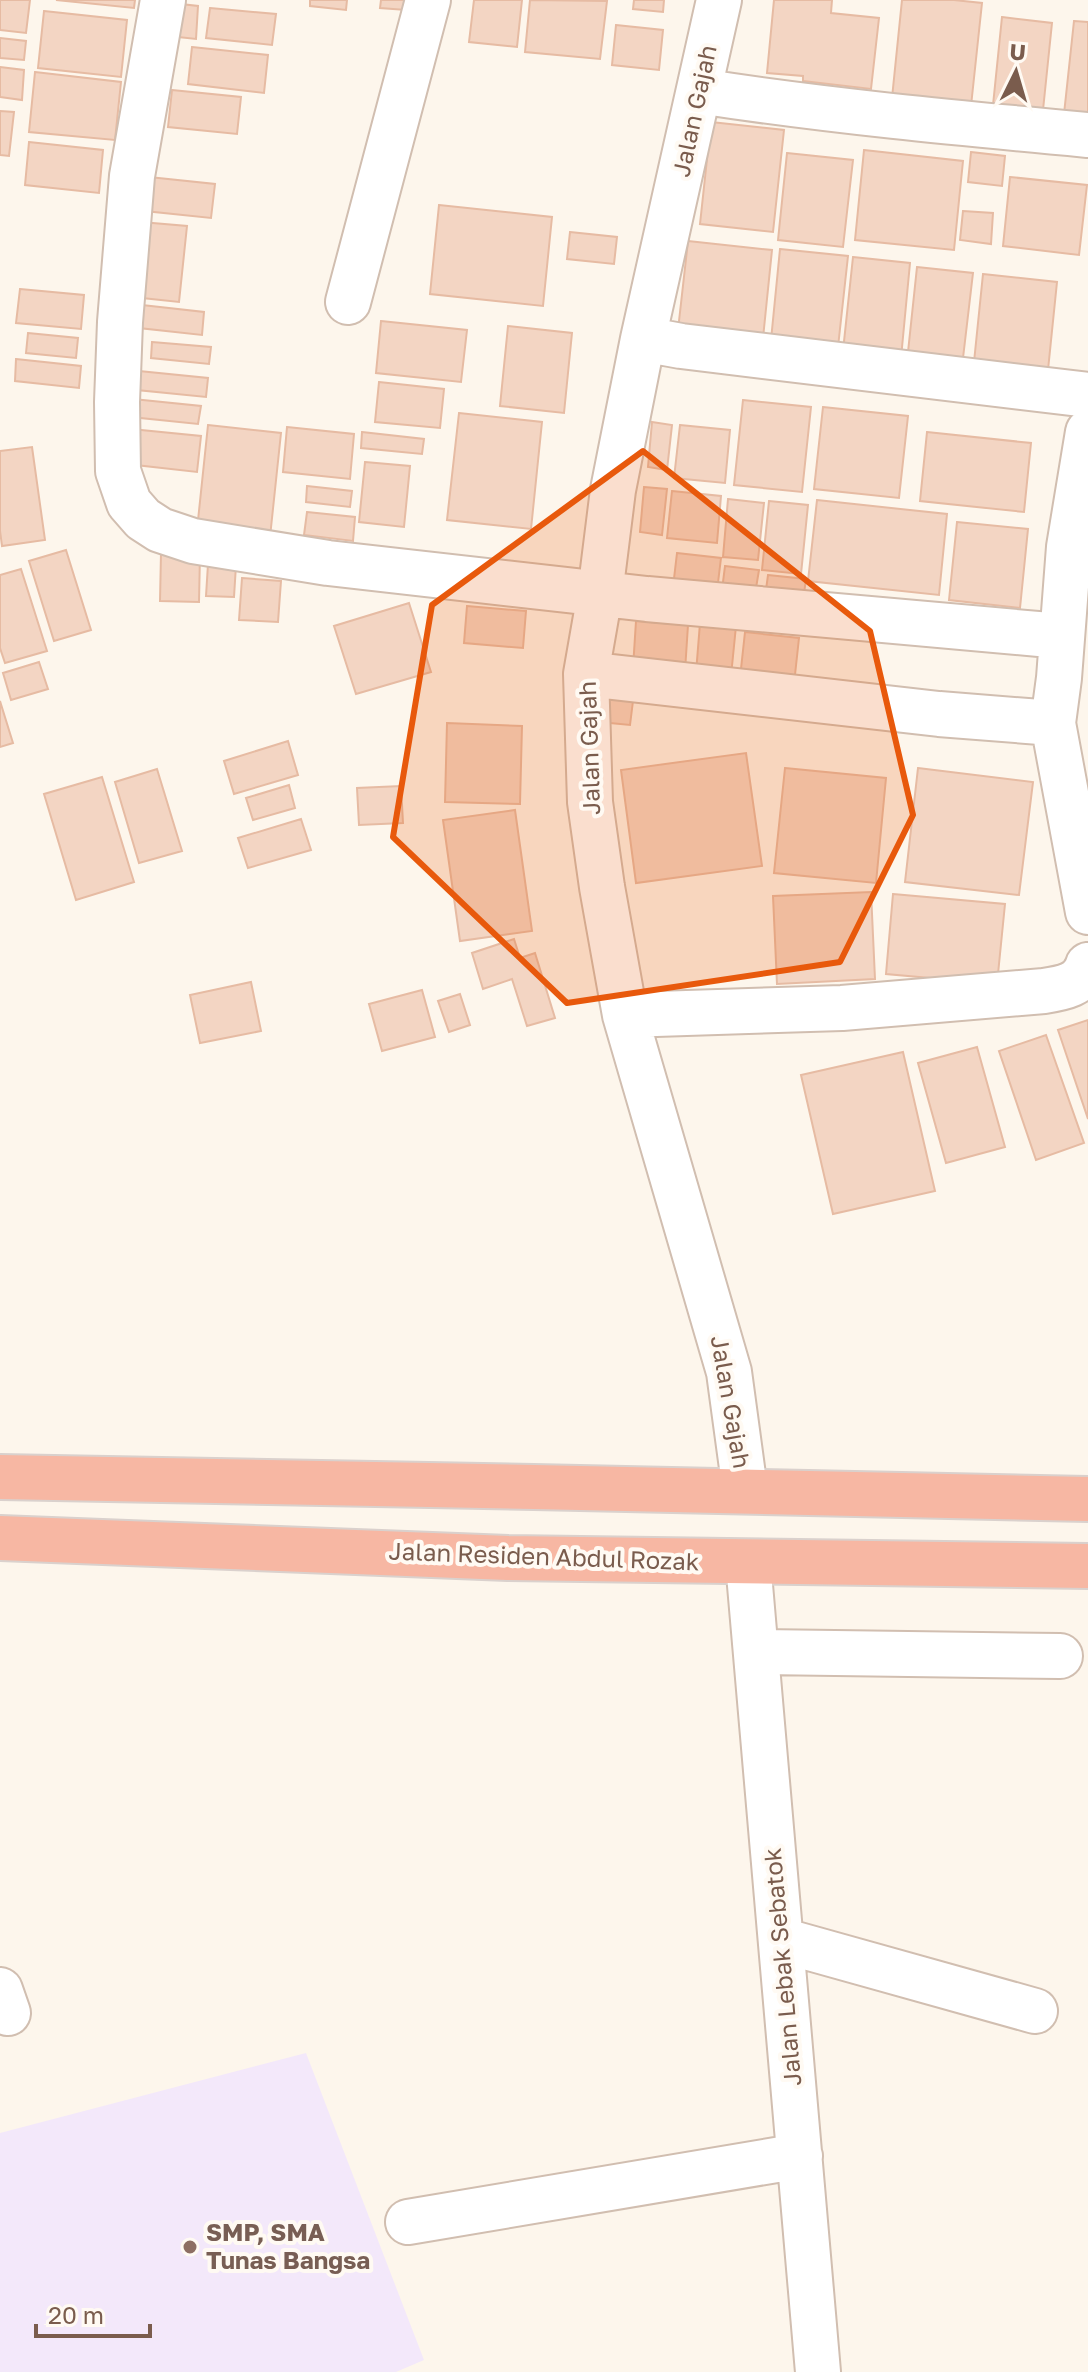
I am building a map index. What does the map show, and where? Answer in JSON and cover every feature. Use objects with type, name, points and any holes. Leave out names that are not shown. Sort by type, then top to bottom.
[{"type":"highway","points":[[0,1477],[1088,1499]]},
{"type":"highway","name":"Jalan Residen Abdul Rozak","points":[[0,1538],[508,1558],[1088,1566]]},
{"type":"street","points":[[163,0],[132,176],[120,322],[118,471],[129,503],[143,519],[160,530],[193,541],[328,563],[600,594],[1061,636]]},
{"type":"street","points":[[348,302],[428,0]]},
{"type":"street","name":"Jalan Gajah","points":[[719,0],[643,339],[613,490],[586,674],[590,802],[625,1015],[729,1372],[745,1490]]},
{"type":"street","points":[[699,91],[804,106],[1088,135]]},
{"type":"street","points":[[643,339],[1088,395]]},
{"type":"street","points":[[1088,432],[1069,547],[1053,723],[1088,912]]},
{"type":"street","points":[[586,674],[939,714],[1053,723]]},
{"type":"street","points":[[625,1015],[842,1008],[1044,991],[1069,987],[1086,974],[1088,965]]},
{"type":"street","name":"Jalan Lebak Sebatok","points":[[748,1562],[818,2372]]},
{"type":"street","points":[[756,1652],[1060,1656]]},
{"type":"street","points":[[781,1940],[1035,2011]]},
{"type":"street","points":[[408,2222],[800,2156]]},
{"type":"highlighted area","points":[[643,451],[870,631],[913,815],[840,962],[567,1003],[393,837],[432,605]]},
{"type":"shaded area","name":"SMP, SMA Tunas Bangsa","points":[[306,2053],[424,2360],[396,2372],[0,2372],[0,2133]]},
{"type":"building","points":[[0,0],[30,0],[26,33],[0,30]]},
{"type":"building","points":[[56,0],[135,0],[134,8]]},
{"type":"building","points":[[310,0],[347,0],[346,10],[310,6]]},
{"type":"building","points":[[381,0],[407,0],[406,10],[380,8]]},
{"type":"building","points":[[474,0],[522,0],[517,47],[469,42]]},
{"type":"building","points":[[530,0],[607,1],[600,59],[525,52]]},
{"type":"building","points":[[634,0],[664,0],[663,12],[633,9]]},
{"type":"building","points":[[774,0],[832,0],[831,13],[879,18],[871,89],[803,81],[803,76],[767,73]]},
{"type":"building","points":[[902,0],[982,3],[971,106],[892,98]]},
{"type":"building","points":[[172,3],[198,6],[196,39],[169,36]]},
{"type":"building","points":[[210,8],[276,14],[272,45],[206,38]]},
{"type":"building","points":[[44,11],[127,20],[121,77],[38,68]]},
{"type":"building","points":[[1002,17],[1052,23],[1043,110],[993,105]]},
{"type":"building","points":[[1074,21],[1088,22],[1088,116],[1064,114]]},
{"type":"building","points":[[616,25],[663,30],[659,70],[612,65]]},
{"type":"building","points":[[0,38],[26,41],[24,60],[0,58]]},
{"type":"building","points":[[192,47],[268,55],[264,93],[188,84]]},
{"type":"building","points":[[0,67],[24,70],[22,100],[0,97]]},
{"type":"building","points":[[35,72],[121,82],[115,140],[29,132]]},
{"type":"building","points":[[172,90],[241,97],[237,134],[168,127]]},
{"type":"building","points":[[0,111],[14,112],[9,156],[0,155]]},
{"type":"building","points":[[711,122],[784,130],[773,232],[700,224]]},
{"type":"building","points":[[29,142],[103,150],[99,193],[25,185]]},
{"type":"building","points":[[864,150],[963,161],[954,250],[855,240]]},
{"type":"building","points":[[971,152],[1005,156],[1002,186],[968,182]]},
{"type":"building","points":[[787,153],[853,160],[843,247],[778,240]]},
{"type":"building","points":[[149,177],[215,184],[211,218],[145,211]]},
{"type":"building","points":[[1010,177],[1087,185],[1079,255],[1003,246]]},
{"type":"building","points":[[439,205],[552,217],[543,306],[430,294]]},
{"type":"building","points":[[963,211],[993,213],[991,244],[960,240]]},
{"type":"building","points":[[141,222],[187,226],[179,302],[133,297]]},
{"type":"building","points":[[570,232],[617,237],[614,264],[567,259]]},
{"type":"building","points":[[688,241],[772,250],[763,338],[678,330]]},
{"type":"building","points":[[780,249],[848,256],[838,347],[771,340]]},
{"type":"building","points":[[853,257],[910,263],[901,358],[843,351]]},
{"type":"building","points":[[917,267],[973,273],[963,358],[908,352]]},
{"type":"building","points":[[983,274],[1057,282],[1048,370],[974,362]]},
{"type":"building","points":[[20,289],[84,295],[81,329],[16,323]]},
{"type":"building","points":[[142,305],[204,312],[202,335],[139,328]]},
{"type":"building","points":[[381,321],[467,330],[461,382],[376,373]]},
{"type":"building","points":[[508,326],[572,333],[564,413],[500,406]]},
{"type":"building","points":[[28,333],[78,338],[76,358],[26,353]]},
{"type":"building","points":[[152,342],[211,347],[209,364],[151,358]]},
{"type":"building","points":[[16,359],[81,366],[79,388],[15,381]]},
{"type":"building","points":[[139,371],[208,378],[206,397],[137,390]]},
{"type":"building","points":[[379,382],[444,389],[440,428],[375,422]]},
{"type":"building","points":[[133,399],[201,406],[198,424],[131,417]]},
{"type":"building","points":[[743,400],[811,407],[802,492],[734,485]]},
{"type":"building","points":[[823,407],[908,416],[899,498],[814,489]]},
{"type":"building","points":[[459,413],[542,422],[531,529],[447,520]]},
{"type":"building","points":[[652,422],[672,425],[667,470],[648,467]]},
{"type":"building","points":[[208,425],[281,433],[270,537],[197,530]]},
{"type":"building","points":[[680,425],[730,430],[725,483],[674,478]]},
{"type":"building","points":[[287,427],[354,434],[350,479],[283,472]]},
{"type":"building","points":[[131,429],[201,436],[197,472],[127,464]]},
{"type":"building","points":[[362,432],[424,439],[422,454],[361,448]]},
{"type":"building","points":[[927,432],[1031,443],[1024,512],[920,501]]},
{"type":"building","points":[[32,447],[45,540],[2,546],[0,451]]},
{"type":"building","points":[[365,462],[410,466],[404,527],[359,522]]},
{"type":"building","points":[[307,486],[352,491],[350,507],[306,502]]},
{"type":"building","points":[[644,487],[667,489],[662,535],[640,532]]},
{"type":"building","points":[[672,491],[721,496],[717,543],[667,538]]},
{"type":"building","points":[[728,499],[764,503],[758,560],[723,557]]},
{"type":"building","points":[[817,500],[947,514],[939,595],[808,581]]},
{"type":"building","points":[[769,501],[808,505],[801,574],[762,570]]},
{"type":"building","points":[[307,512],[355,517],[353,541],[304,535]]},
{"type":"building","points":[[957,522],[1028,529],[1020,608],[949,600]]},
{"type":"building","points":[[66,550],[91,630],[54,641],[29,561]]},
{"type":"building","points":[[161,553],[200,554],[199,602],[160,601]]},
{"type":"building","points":[[677,553],[721,558],[717,591],[673,587]]},
{"type":"building","points":[[208,564],[236,565],[234,597],[206,596]]},
{"type":"building","points":[[725,566],[759,570],[755,594],[722,590]]},
{"type":"building","points":[[21,569],[47,651],[5,663],[0,648],[0,575]]},
{"type":"building","points":[[768,575],[806,579],[803,601],[765,597]]},
{"type":"building","points":[[242,578],[281,581],[278,622],[239,620]]},
{"type":"building","points":[[409,603],[431,672],[356,694],[334,626]]},
{"type":"building","points":[[467,606],[526,611],[523,648],[464,643]]},
{"type":"building","points":[[636,621],[688,625],[685,671],[633,668]]},
{"type":"building","points":[[700,623],[736,626],[731,676],[696,673]]},
{"type":"building","points":[[745,632],[799,638],[794,684],[740,678]]},
{"type":"building","points":[[39,662],[48,689],[11,700],[3,673]]},
{"type":"building","points":[[603,690],[634,693],[630,725],[600,722]]},
{"type":"building","points":[[0,701],[13,743],[0,747]]},
{"type":"building","points":[[447,723],[522,726],[520,804],[445,802]]},
{"type":"building","points":[[288,741],[298,775],[234,794],[224,761]]},
{"type":"building","points":[[746,753],[762,866],[636,883],[621,770]]},
{"type":"building","points":[[785,768],[886,778],[876,883],[774,873]]},
{"type":"building","points":[[918,768],[1033,782],[1019,895],[905,882]]},
{"type":"building","points":[[157,769],[182,851],[139,863],[115,782]]},
{"type":"building","points":[[102,777],[134,882],[76,900],[44,794]]},
{"type":"building","points":[[289,785],[295,808],[253,820],[246,798]]},
{"type":"building","points":[[401,786],[403,823],[359,825],[357,788]]},
{"type":"building","points":[[515,810],[532,931],[460,941],[443,820]]},
{"type":"building","points":[[301,819],[311,850],[248,868],[238,838]]},
{"type":"building","points":[[871,892],[875,979],[777,984],[773,896]]},
{"type":"building","points":[[893,894],[1005,904],[997,984],[886,974]]},
{"type":"building","points":[[514,939],[520,958],[535,953],[555,1018],[527,1026],[512,979],[483,989],[472,953]]},
{"type":"building","points":[[251,982],[261,1031],[200,1043],[190,995]]},
{"type":"building","points":[[422,990],[435,1037],[382,1051],[369,1004]]},
{"type":"building","points":[[460,994],[470,1025],[449,1032],[438,1001]]},
{"type":"building","points":[[1088,1020],[1088,1119],[1058,1030]]},
{"type":"building","points":[[1046,1035],[1084,1143],[1036,1160],[999,1051]]},
{"type":"building","points":[[977,1047],[1005,1147],[946,1163],[918,1063]]},
{"type":"building","points":[[903,1052],[935,1191],[833,1214],[801,1075]]},
{"type":"place","name":"SMP, SMA Tunas Bangsa","points":[[190,2247]]}]
